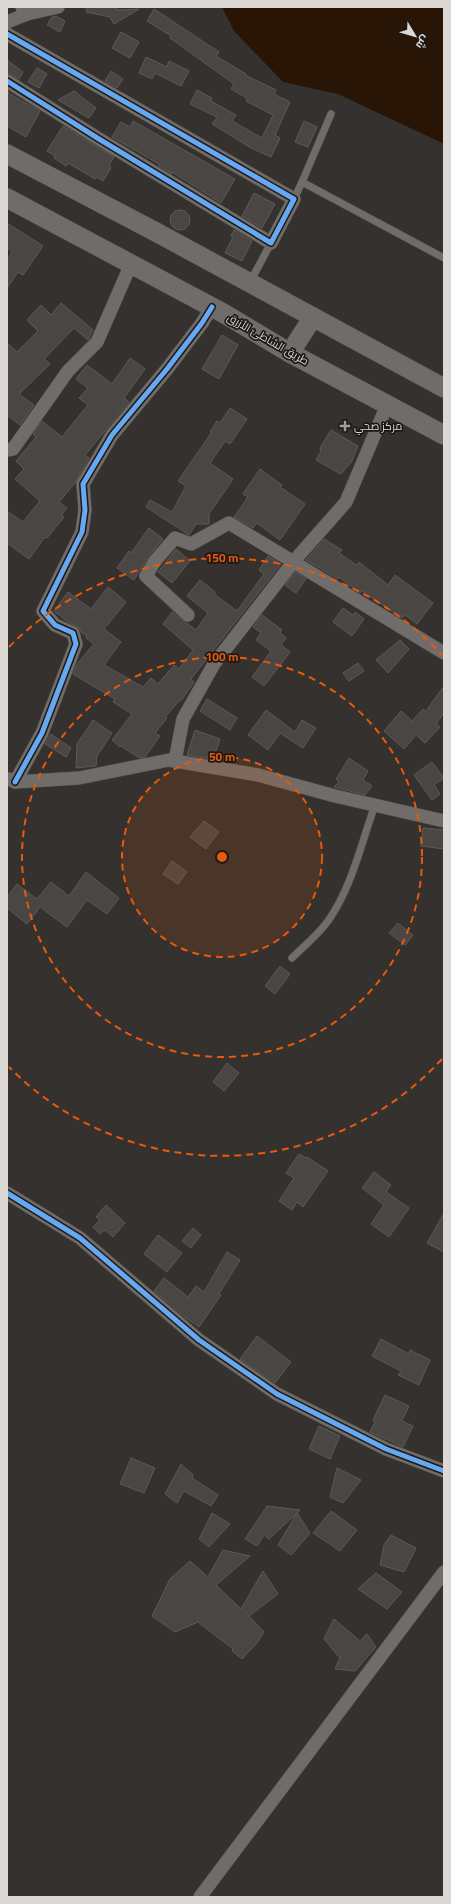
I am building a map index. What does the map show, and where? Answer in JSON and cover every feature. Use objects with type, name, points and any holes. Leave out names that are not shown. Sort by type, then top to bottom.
[{"type":"main road","points":[[7,154],[444,388]]},
{"type":"main road","name":"طريق الشاطئ الأزرق","points":[[7,198],[212,307],[290,353],[444,435]]},
{"type":"main road","points":[[290,353],[313,317]]},
{"type":"street","points":[[7,22],[25,10],[58,7]]},
{"type":"street","points":[[7,34],[294,199],[271,243],[99,139],[7,81]]},
{"type":"street","points":[[7,450],[13,449],[68,371],[97,342],[130,264]]},
{"type":"street","points":[[11,780],[42,734],[76,644],[74,633],[55,625],[42,611],[82,532],[85,510],[83,484],[112,436],[202,324],[212,307]]},
{"type":"street","points":[[175,761],[183,718],[214,664],[294,561],[346,502],[387,405]]},
{"type":"street","points":[[188,615],[146,576],[155,561],[175,538],[191,544],[229,523],[444,653]]},
{"type":"street","points":[[11,780],[79,778],[169,760],[258,775],[444,821]]},
{"type":"street","points":[[7,1193],[80,1238],[199,1340],[277,1394],[386,1448],[444,1471]]},
{"type":"street","points":[[200,1897],[444,1572]]},
{"type":"lane","points":[[294,199],[331,114]]},
{"type":"lane","points":[[302,182],[444,258]]},
{"type":"lane","points":[[250,283],[271,243]]},
{"type":"lane","points":[[292,958],[316,936],[340,902],[375,805]]},
{"type":"shaded area","points":[[222,7],[444,7],[444,144],[338,94],[283,82],[234,31]]},
{"type":"building","points":[[87,7],[116,7],[118,10],[139,9],[114,24],[110,17],[86,12]]},
{"type":"building","points":[[154,9],[219,52],[216,56],[246,74],[245,75],[276,90],[274,94],[290,102],[275,135],[280,138],[271,157],[251,148],[212,124],[217,117],[190,104],[197,90],[212,98],[211,101],[236,115],[232,121],[262,138],[273,115],[246,101],[247,98],[231,89],[234,84],[170,38],[171,36],[147,21]]},
{"type":"building","points":[[56,16],[65,21],[60,32],[47,25],[52,17]]},
{"type":"building","points":[[121,32],[139,42],[130,58],[112,48]]},
{"type":"building","points":[[146,57],[167,67],[169,61],[189,71],[181,86],[155,73],[152,79],[139,73]]},
{"type":"building","points":[[7,60],[23,72],[19,79],[7,73]]},
{"type":"building","points":[[37,68],[47,74],[39,88],[28,82]]},
{"type":"building","points":[[111,71],[123,79],[117,88],[105,81]]},
{"type":"building","points":[[7,90],[9,92],[8,93],[40,111],[26,137],[7,126]]},
{"type":"building","points":[[74,91],[96,108],[89,118],[58,100]]},
{"type":"building","points":[[133,121],[235,179],[221,203],[172,172],[172,174],[158,165],[159,164],[112,137],[121,122],[130,127]]},
{"type":"building","points":[[304,121],[317,127],[308,147],[295,142]]},
{"type":"building","points":[[63,126],[114,157],[109,165],[111,168],[103,181],[97,177],[95,179],[68,163],[66,166],[47,151]]},
{"type":"building","points":[[254,193],[275,204],[262,228],[242,216]]},
{"type":"building","points":[[180,210],[187,213],[190,220],[187,227],[180,230],[173,227],[170,220],[173,213]]},
{"type":"building","points":[[7,223],[43,246],[23,275],[18,272],[7,288],[7,260],[12,252],[7,248]]},
{"type":"building","points":[[234,230],[252,241],[242,261],[225,253],[233,237],[231,236]]},
{"type":"building","points":[[61,303],[93,330],[88,340],[74,328],[44,359],[50,364],[19,394],[34,405],[20,425],[7,415],[7,343],[17,352],[38,331],[27,320],[41,305],[51,315]]},
{"type":"building","points":[[222,335],[238,345],[219,379],[202,369]]},
{"type":"building","points":[[130,358],[145,369],[124,398],[129,402],[85,455],[89,458],[75,483],[59,502],[67,508],[61,515],[64,517],[47,538],[45,537],[29,559],[7,543],[7,511],[23,522],[40,501],[15,479],[24,469],[16,461],[36,437],[33,434],[42,421],[62,437],[88,405],[79,398],[88,388],[76,379],[87,365],[112,384]]},
{"type":"building","points":[[230,408],[247,419],[230,444],[225,441],[210,463],[233,479],[209,514],[209,524],[196,524],[189,535],[146,507],[150,500],[172,512],[186,486],[178,481],[212,432],[210,432],[217,421],[220,423]]},
{"type":"building","points":[[331,430],[358,446],[352,461],[341,474],[316,460],[321,451],[320,448]]},
{"type":"building","points":[[260,469],[282,485],[280,487],[305,504],[280,540],[257,523],[253,528],[234,517],[248,497],[243,494]]},
{"type":"building","points":[[149,528],[163,539],[149,556],[134,580],[117,568],[129,551],[131,553]]},
{"type":"building","points":[[324,539],[342,550],[339,553],[356,565],[359,562],[388,585],[395,575],[433,603],[417,624],[405,615],[402,618],[362,591],[360,593],[339,577],[338,579],[306,560]]},
{"type":"building","points":[[176,549],[190,561],[172,583],[158,572]]},
{"type":"building","points":[[268,556],[281,564],[191,679],[194,682],[181,701],[180,700],[165,717],[167,718],[155,733],[160,736],[145,757],[139,758],[121,746],[120,747],[112,740],[132,714],[113,702],[115,699],[73,674],[77,664],[94,644],[86,638],[87,636],[81,632],[79,628],[54,611],[68,592],[91,609],[108,587],[126,602],[104,629],[121,642],[104,665],[143,687],[151,678],[158,684],[174,665],[179,669],[193,650],[163,624],[172,612],[196,630],[208,613],[187,596],[200,580],[215,592],[214,594],[237,611],[264,574],[259,570]]},
{"type":"building","points":[[295,572],[306,579],[296,593],[285,585]]},
{"type":"building","points":[[343,608],[353,615],[355,612],[364,619],[352,636],[333,622]]},
{"type":"building","points":[[262,615],[282,630],[280,633],[286,638],[281,645],[290,652],[264,686],[252,677],[271,651],[256,640],[261,633],[253,627]]},
{"type":"building","points":[[400,640],[409,649],[388,673],[376,660]]},
{"type":"building","points":[[358,663],[364,671],[349,681],[343,673]]},
{"type":"building","points":[[444,686],[444,713],[436,724],[440,727],[425,743],[416,735],[404,749],[384,731],[401,711],[412,721],[423,709],[426,711]]},
{"type":"building","points":[[207,699],[237,718],[230,730],[200,711]]},
{"type":"building","points":[[266,710],[295,732],[302,720],[316,728],[303,748],[280,733],[268,750],[248,735]]},
{"type":"building","points":[[93,720],[112,733],[97,756],[96,766],[76,768],[77,744]]},
{"type":"building","points":[[195,730],[220,739],[213,759],[187,755]]},
{"type":"building","points":[[51,734],[71,748],[66,757],[45,744]]},
{"type":"building","points":[[349,758],[368,771],[363,780],[372,786],[365,795],[334,787],[339,782],[336,779]]},
{"type":"building","points":[[432,762],[444,778],[434,785],[440,794],[432,800],[414,775]]},
{"type":"building","points":[[204,821],[219,832],[206,849],[190,837]]},
{"type":"building","points":[[423,828],[444,830],[444,849],[421,846]]},
{"type":"building","points":[[172,861],[187,872],[178,884],[163,874]]},
{"type":"building","points":[[86,872],[119,898],[107,914],[87,900],[67,927],[40,907],[27,924],[7,908],[7,897],[17,884],[37,899],[51,882],[69,896]]},
{"type":"building","points":[[398,923],[413,935],[405,945],[389,933]]},
{"type":"building","points":[[280,966],[290,974],[275,994],[265,986]]},
{"type":"building","points":[[227,1063],[239,1073],[224,1091],[213,1082]]},
{"type":"building","points":[[299,1154],[306,1158],[307,1157],[328,1171],[303,1207],[297,1202],[292,1210],[279,1201],[294,1178],[286,1173]]},
{"type":"building","points":[[374,1172],[391,1185],[386,1192],[409,1208],[389,1237],[371,1224],[384,1205],[362,1188]]},
{"type":"building","points":[[106,1205],[125,1223],[113,1237],[105,1230],[100,1234],[93,1227],[100,1220],[96,1217]]},
{"type":"building","points":[[444,1213],[444,1252],[427,1243]]},
{"type":"building","points":[[193,1228],[201,1235],[191,1248],[182,1241]]},
{"type":"building","points":[[158,1235],[182,1253],[167,1272],[144,1254]]},
{"type":"building","points":[[227,1252],[240,1260],[219,1294],[221,1295],[199,1327],[154,1291],[164,1278],[188,1297],[196,1286],[204,1292]]},
{"type":"building","points":[[257,1336],[291,1362],[275,1383],[240,1359]]},
{"type":"building","points":[[381,1339],[409,1354],[410,1350],[430,1360],[419,1385],[398,1375],[401,1371],[372,1356]]},
{"type":"building","points":[[385,1395],[409,1406],[402,1421],[413,1426],[403,1447],[370,1432],[375,1422],[373,1420]]},
{"type":"building","points":[[319,1426],[340,1436],[330,1459],[309,1449]]},
{"type":"building","points":[[131,1458],[155,1468],[144,1493],[120,1484]]},
{"type":"building","points":[[181,1464],[193,1475],[192,1478],[218,1495],[211,1506],[184,1491],[177,1503],[165,1494]]},
{"type":"building","points":[[337,1468],[361,1480],[343,1503],[330,1497]]},
{"type":"building","points":[[267,1506],[300,1510],[269,1539],[264,1535],[257,1546],[245,1539]]},
{"type":"building","points":[[331,1511],[357,1530],[340,1551],[313,1533]]},
{"type":"building","points":[[212,1513],[230,1524],[209,1547],[199,1539]]},
{"type":"building","points":[[297,1513],[310,1533],[291,1555],[278,1545]]},
{"type":"building","points":[[391,1535],[416,1548],[404,1572],[380,1565],[384,1545]]},
{"type":"building","points":[[223,1550],[250,1556],[216,1585],[241,1609],[263,1571],[278,1594],[249,1616],[264,1632],[257,1643],[242,1659],[232,1651],[233,1649],[198,1622],[175,1632],[152,1616],[170,1579],[190,1561],[208,1577]]},
{"type":"building","points":[[376,1573],[402,1592],[387,1609],[358,1589]]},
{"type":"building","points":[[334,1619],[360,1641],[367,1634],[376,1647],[355,1671],[335,1669],[340,1658],[324,1639]]},
{"type":"cycle path","points":[[7,34],[294,199],[271,243],[99,139],[7,81]]},
{"type":"cycle path","points":[[15,782],[42,733],[76,644],[73,633],[55,625],[43,611],[82,532],[85,510],[83,484],[112,435],[167,369],[202,323],[212,307]]},
{"type":"cycle path","points":[[7,1193],[80,1238],[199,1340],[277,1394],[386,1449],[444,1471]]},
{"type":"place","name":"مركز صحي","points":[[345,426]]}]
